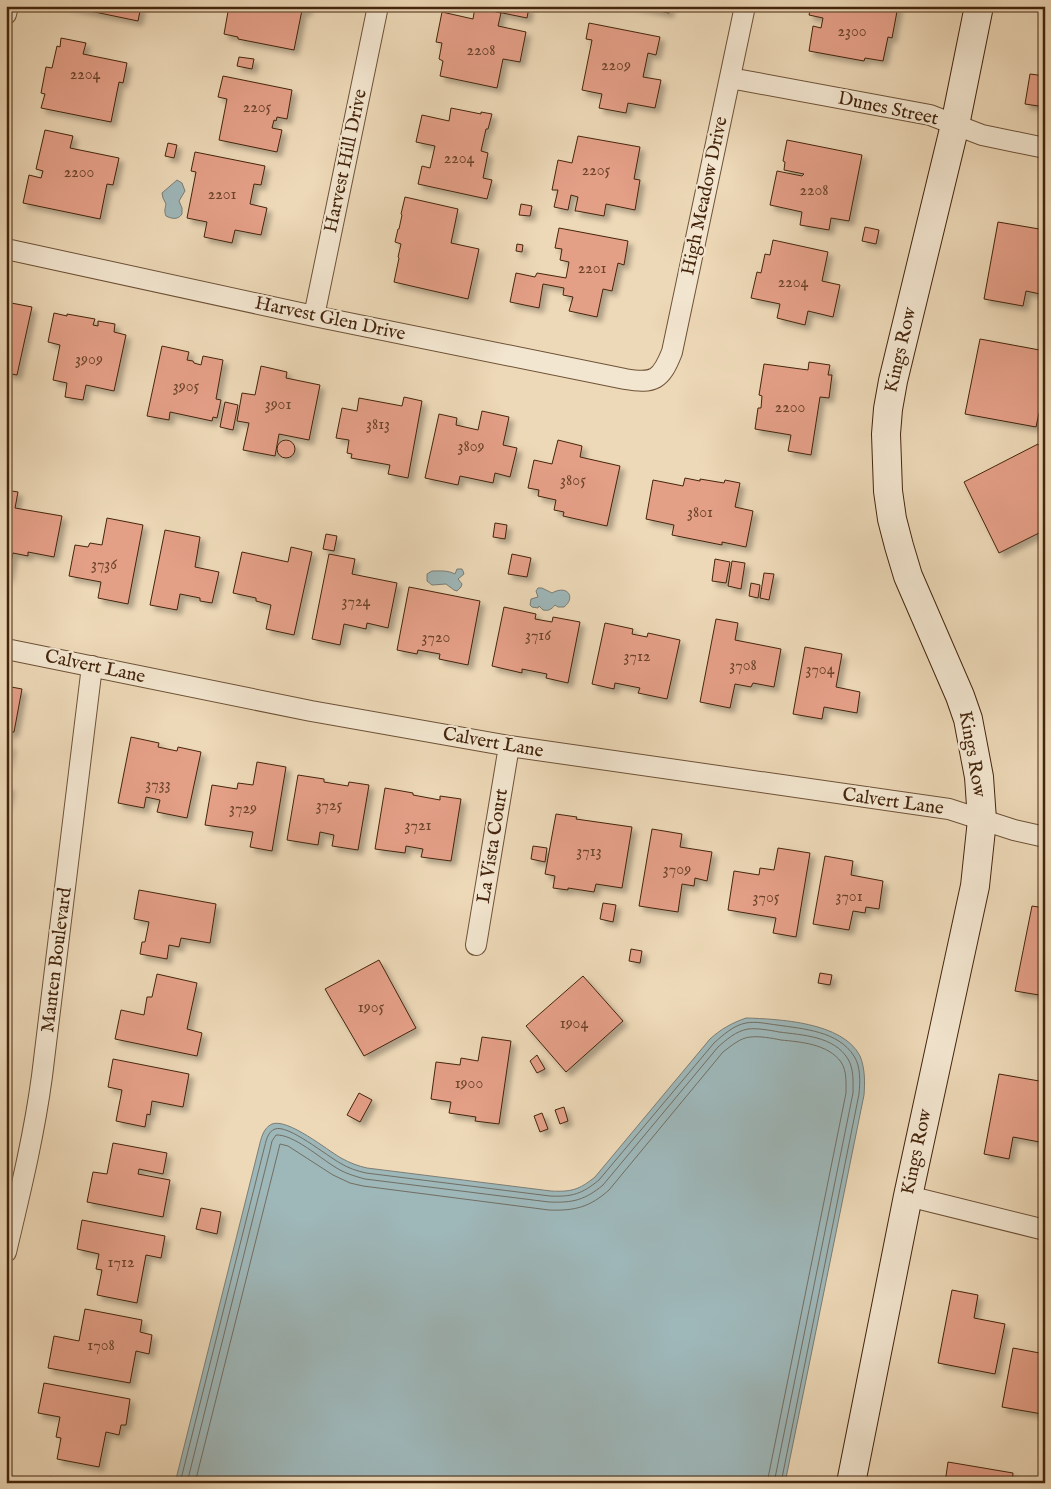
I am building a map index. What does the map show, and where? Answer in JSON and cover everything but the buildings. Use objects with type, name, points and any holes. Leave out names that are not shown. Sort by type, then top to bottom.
[{"type":"street","points":[[6,14],[8,6]]},
{"type":"street","name":"Harvest Hill Drive","points":[[314,316],[378,6]]},
{"type":"street","name":"High Meadow Drive","points":[[654,379],[664,371],[672,352],[745,6]]},
{"type":"street","name":"Kings Row","points":[[851,1483],[908,1196],[975,886],[982,820],[979,777],[968,719],[904,563],[892,519],[886,461],[888,409],[893,381],[955,125],[979,6]]},
{"type":"street","name":"Dunes Street","points":[[730,78],[930,115],[982,136],[1045,148]]},
{"type":"street","name":"Harvest Glen Drive","points":[[6,249],[314,316],[625,379],[644,382],[654,379]]},
{"type":"street","name":"Calvert Lane","points":[[6,648],[312,711],[509,746],[950,810],[1014,830],[1045,837]]},
{"type":"street","name":"Manten Boulevard","points":[[6,1252],[36,1122],[92,666]]},
{"type":"street","name":"La Vista Court","points":[[476,945],[509,746]]},
{"type":"street","points":[[908,1196],[1045,1230]]},
{"type":"water","points":[[177,180],[182,183],[185,191],[179,201],[182,214],[177,218],[173,218],[166,216],[166,204],[162,193]]},
{"type":"water","points":[[457,569],[462,569],[464,574],[458,579],[462,584],[457,591],[446,584],[432,585],[427,581],[427,574],[432,571],[446,571],[455,574]]},
{"type":"water","points":[[538,588],[552,593],[562,590],[566,591],[570,596],[568,603],[564,607],[555,605],[548,610],[543,610],[539,606],[538,608],[532,607],[530,605],[531,599],[538,597],[536,591]]},
{"type":"water","points":[[746,1018],[792,1021],[825,1029],[840,1036],[852,1045],[860,1056],[864,1075],[864,1095],[785,1483],[175,1483],[261,1141],[264,1131],[269,1126],[279,1123],[288,1126],[344,1160],[367,1168],[551,1191],[569,1190],[584,1185],[595,1177],[710,1039],[718,1032]]}]
